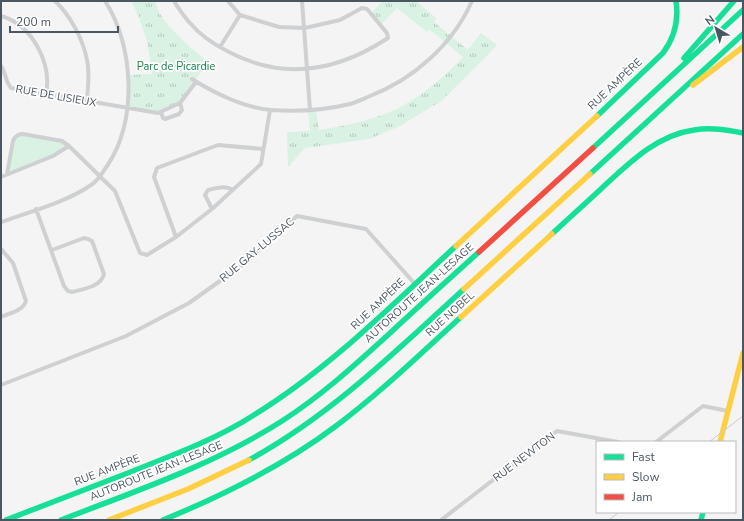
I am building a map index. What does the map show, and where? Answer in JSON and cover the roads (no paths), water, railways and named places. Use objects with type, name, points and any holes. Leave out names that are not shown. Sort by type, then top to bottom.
[{"type":"main road","name":"RUE AMPÈRE","points":[[6,520],[176,454],[213,438],[284,396],[320,368],[415,284],[558,153],[663,53],[671,41],[676,28],[678,15],[676,1]]},
{"type":"main road","points":[[654,91],[734,1]]},
{"type":"main road","name":"AUTOROUTE JEAN-LESAGE","points":[[61,520],[217,458],[267,430],[307,404],[356,364],[743,10]]},
{"type":"main road","points":[[110,520],[194,487],[233,469],[281,442],[332,406],[382,364],[743,34]]},
{"type":"main road","points":[[661,109],[743,47]]},
{"type":"main road","name":"RUE NOBEL","points":[[163,520],[250,482],[294,456],[342,423],[388,384],[651,145],[672,135],[696,130],[718,128],[743,133]]},
{"type":"main road","points":[[720,441],[743,353]]},
{"type":"street","points":[[55,1],[71,21],[81,41],[87,60],[87,100]]},
{"type":"street","points":[[1,222],[66,198],[92,185],[114,157],[121,138],[130,84],[126,56],[119,29],[105,1]]},
{"type":"street","points":[[176,1],[190,23],[205,37],[242,59],[276,68],[307,70],[335,64],[372,49],[388,38],[387,33],[367,8],[362,8],[340,20],[305,28],[279,28],[240,15],[228,1]]},
{"type":"street","points":[[302,1],[310,110]]},
{"type":"street","points":[[192,79],[230,100],[270,110],[310,110],[351,104],[382,91],[415,72],[433,56],[448,39],[467,12],[472,1]]},
{"type":"street","points":[[220,47],[240,15]]},
{"type":"street","points":[[1,16],[22,28],[36,44],[45,64],[48,83],[46,94]]},
{"type":"street","name":"RUE DE LISIEUX","points":[[1,66],[5,72],[7,83],[11,88],[87,100],[127,109],[158,113],[161,112],[164,119],[180,114],[182,110],[180,103]]},
{"type":"street","points":[[161,112],[180,103],[196,82]]},
{"type":"street","points":[[6,174],[15,136],[20,134],[62,141],[116,191],[140,253],[147,255],[176,237],[212,209],[261,164],[270,110]]},
{"type":"street","points":[[176,237],[154,177],[157,168],[218,145],[263,149]]},
{"type":"street","points":[[1,177],[53,156],[69,146]]},
{"type":"street","points":[[212,209],[205,195],[208,190],[228,187],[233,190]]},
{"type":"street","points":[[36,209],[64,286],[72,292],[100,283],[103,279],[104,274],[92,241],[88,238],[84,238],[52,250]]},
{"type":"street","name":"RUE GAY-LUSSAC","points":[[1,385],[126,336],[189,303],[240,266],[298,216],[366,229],[415,284]]},
{"type":"street","points":[[1,249],[12,263],[26,301],[22,309],[1,317]]},
{"type":"street","points":[[657,441],[703,406],[728,411]]},
{"type":"street","name":"RUE NEWTON","points":[[441,520],[557,431],[612,441]]},
{"type":"railway","points":[[710,441],[743,416]]},
{"type":"railway","points":[[609,520],[618,513]]},
{"type":"park label","name":"Parc de Picardie","points":[[176,66]]}]
